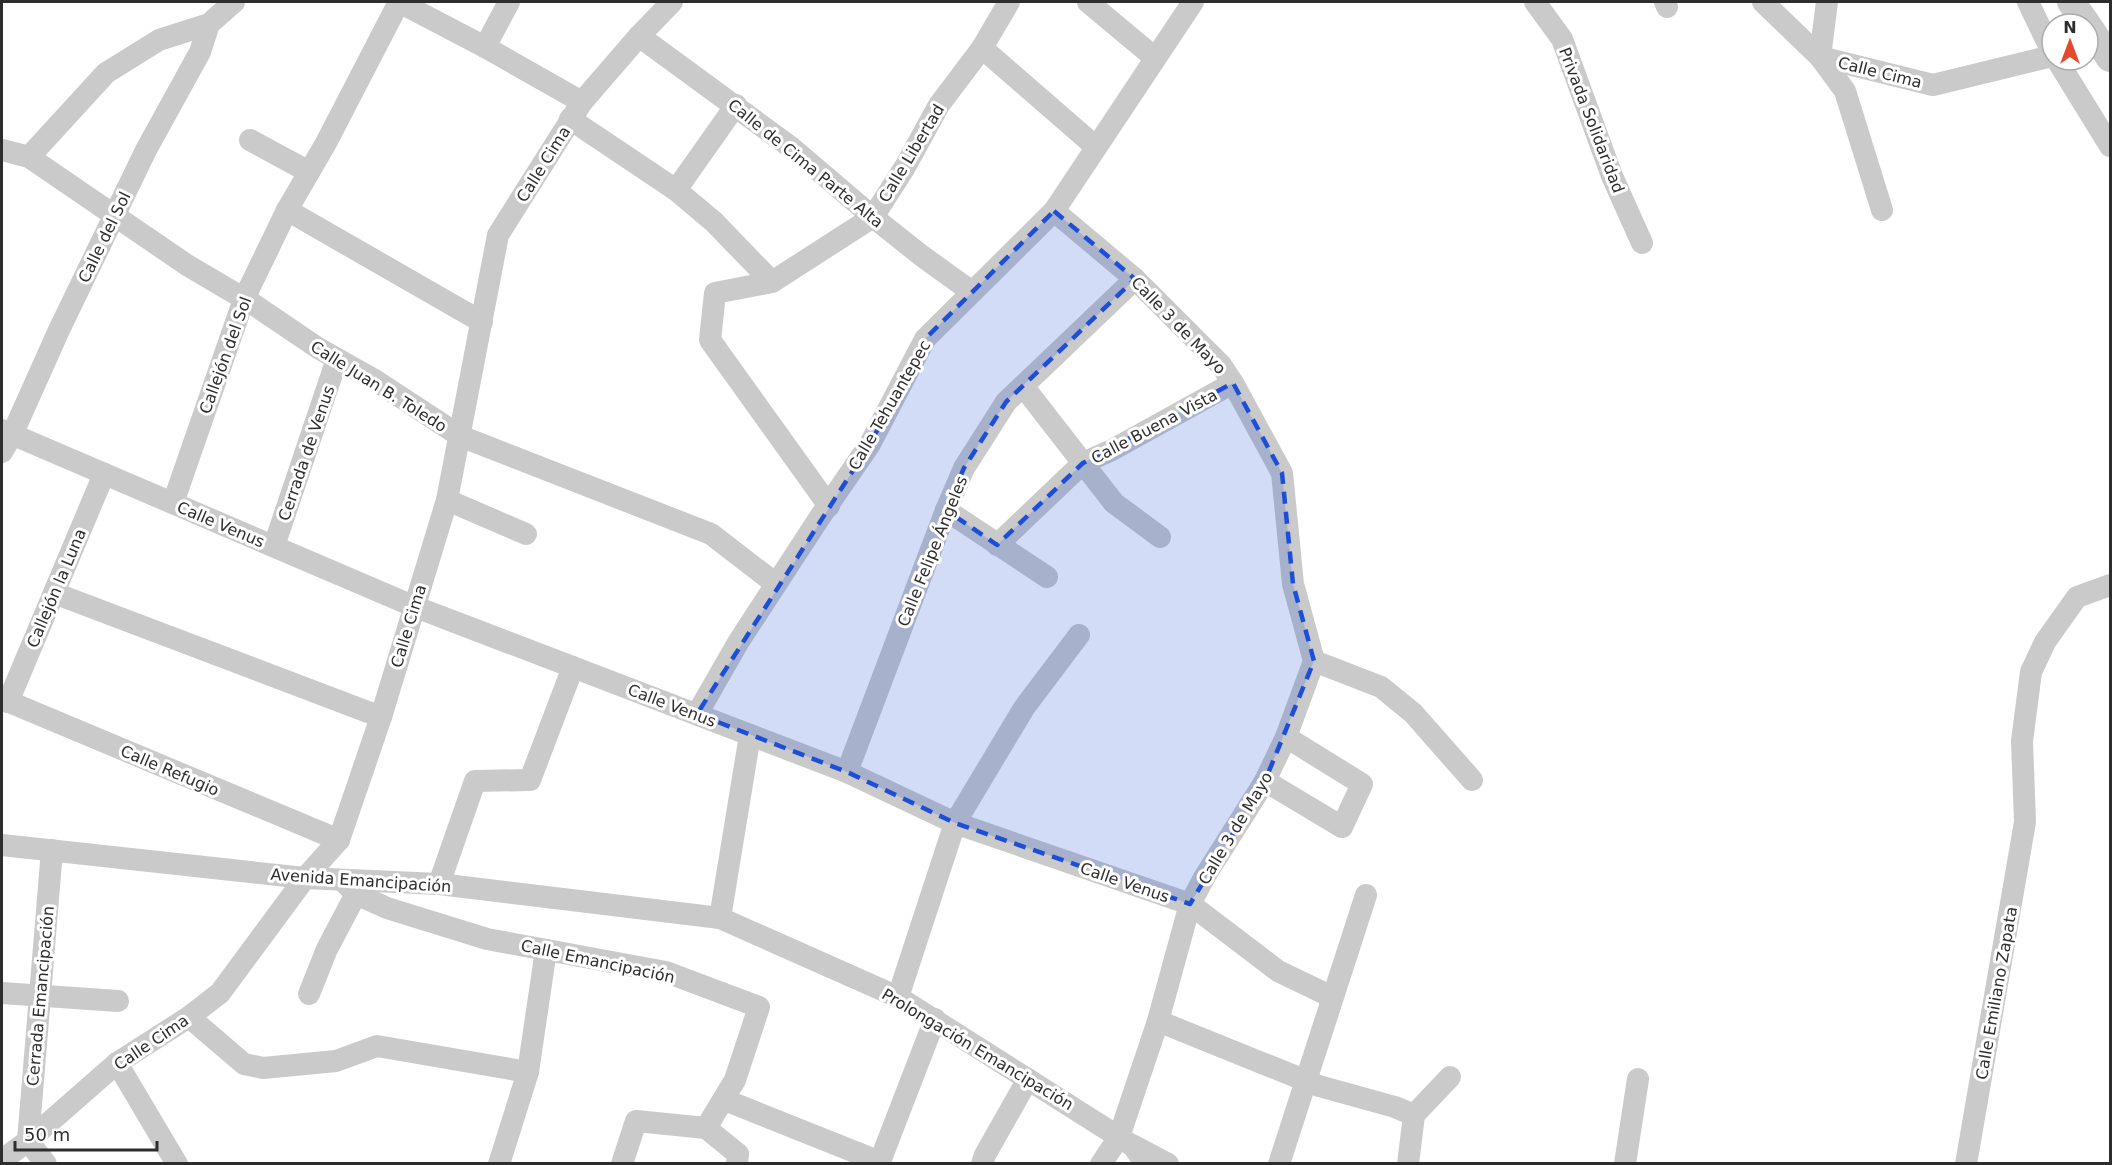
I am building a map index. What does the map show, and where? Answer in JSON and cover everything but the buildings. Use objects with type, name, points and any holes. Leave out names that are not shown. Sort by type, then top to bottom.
[{"type":"street","points":[[29,157],[106,74],[159,40],[209,24],[234,2]]},
{"type":"street","points":[[399,2],[485,46],[576,111],[714,222],[772,282]]},
{"type":"street","name":"Callejón del Sol","points":[[173,503],[244,298],[287,210],[399,2]]},
{"type":"street","points":[[485,46],[509,2]]},
{"type":"street","name":"Calle Cima","points":[[2,1160],[28,1141],[117,1064],[189,1017],[220,993],[305,878],[339,840],[381,717],[447,500],[498,235],[576,111],[639,36],[672,2]]},
{"type":"street","name":"Calle Libertad","points":[[829,506],[710,340],[715,293],[772,282],[873,217],[905,167],[939,105],[982,48],[1009,2]]},
{"type":"street","points":[[1088,2],[1155,58]]},
{"type":"street","name":"Calle Tehuantepec","points":[[697,714],[739,640],[870,444],[925,339],[1054,211],[1193,2]]},
{"type":"street","name":"Privada Solidaridad","points":[[1535,2],[1562,39],[1612,177],[1642,243]]},
{"type":"street","name":"Calle Cima","points":[[1763,2],[1820,57],[1932,85],[2040,57]]},
{"type":"street","points":[[1827,2],[1820,57],[1845,91],[1882,210]]},
{"type":"street","points":[[2028,2],[2040,28]]},
{"type":"street","name":"Calle del Sol","points":[[5,439],[146,150],[200,52],[209,24]]},
{"type":"street","name":"Calle de Cima Parte Alta","points":[[639,36],[792,148],[873,217],[972,292]]},
{"type":"street","points":[[2100,44],[2110,58]]},
{"type":"street","points":[[982,48],[1096,147]]},
{"type":"street","points":[[2064,72],[2110,146]]},
{"type":"street","points":[[676,190],[736,105]]},
{"type":"street","points":[[250,140],[309,172]]},
{"type":"street","name":"Calle Juan B. Toledo","points":[[2,150],[29,157],[187,265],[244,298],[460,436],[711,534],[776,584]]},
{"type":"street","points":[[287,210],[482,322]]},
{"type":"street","name":"Calle 3 de Mayo","points":[[1054,211],[1135,279],[1221,365],[1233,383],[1282,473],[1293,584],[1314,661],[1286,737],[1265,781],[1190,904],[1158,1021],[1133,1149],[1101,1164]]},
{"type":"street","name":"Calle Felipe Ángeles","points":[[848,772],[946,510],[964,468],[1006,402],[1135,279]]},
{"type":"street","name":"Cerrada de Venus","points":[[274,546],[337,359]]},
{"type":"street","name":"Calle Buena Vista","points":[[998,545],[1083,463],[1112,450],[1233,383]]},
{"type":"street","points":[[1023,386],[1114,503],[1160,537]]},
{"type":"street","name":"Calle Venus","points":[[5,439],[104,474],[413,606],[848,772],[955,823],[1190,904],[1278,971],[1332,997]]},
{"type":"street","name":"Callejón la Luna","points":[[5,701],[104,474]]},
{"type":"street","points":[[447,500],[526,534]]},
{"type":"street","points":[[946,510],[1047,578]]},
{"type":"street","name":"Calle Emiliano Zapata","points":[[1966,1164],[2025,822],[2022,741],[2031,672],[2045,642],[2077,597],[2110,585]]},
{"type":"street","points":[[54,593],[381,717]]},
{"type":"street","points":[[898,997],[955,823],[1024,708],[1079,634]]},
{"type":"street","points":[[1314,661],[1381,687],[1413,712],[1472,780]]},
{"type":"street","points":[[440,884],[475,781],[530,780],[573,667]]},
{"type":"street","name":"Calle Refugio","points":[[5,701],[339,840]]},
{"type":"street","points":[[720,918],[750,735]]},
{"type":"street","points":[[1265,781],[1342,827],[1362,783],[1286,737]]},
{"type":"street","name":"Avenida Emancipación","points":[[2,846],[305,878],[349,887],[440,884],[720,918]]},
{"type":"street","name":"Cerrada Emancipación","points":[[28,1141],[52,850]]},
{"type":"street","points":[[309,994],[349,887]]},
{"type":"street","name":"Calle Emancipación","points":[[349,887],[387,908],[487,939],[666,972],[759,1007],[735,1080],[706,1128]]},
{"type":"street","points":[[1279,1164],[1366,895]]},
{"type":"street","name":"Prolongación Emancipación","points":[[720,918],[898,997],[1133,1149],[1168,1164]]},
{"type":"street","points":[[499,1164],[528,1072],[546,950]]},
{"type":"street","points":[[2,993],[118,1001]]},
{"type":"street","points":[[189,1017],[244,1064],[263,1068],[336,1061],[377,1046],[528,1072]]},
{"type":"street","points":[[725,1100],[880,1163],[935,1019]]},
{"type":"street","points":[[1158,1021],[1306,1082],[1395,1107],[1414,1115]]},
{"type":"street","points":[[117,1064],[177,1164]]},
{"type":"street","points":[[1408,1164],[1414,1115],[1450,1077]]},
{"type":"street","points":[[982,1164],[1028,1079]]},
{"type":"street","points":[[1625,1164],[1638,1079]]},
{"type":"street","points":[[622,1164],[636,1121],[706,1128],[738,1154],[736,1164]]},
{"type":"street","points":[[28,1141],[46,1164]]},
{"type":"highlighted area","points":[[1054,211],[1135,279],[1006,402],[964,468],[946,510],[997,545],[1083,463],[1233,383],[1282,473],[1293,584],[1314,661],[1265,781],[1190,904],[955,823],[847,772],[697,714],[870,444],[925,339]]}]
